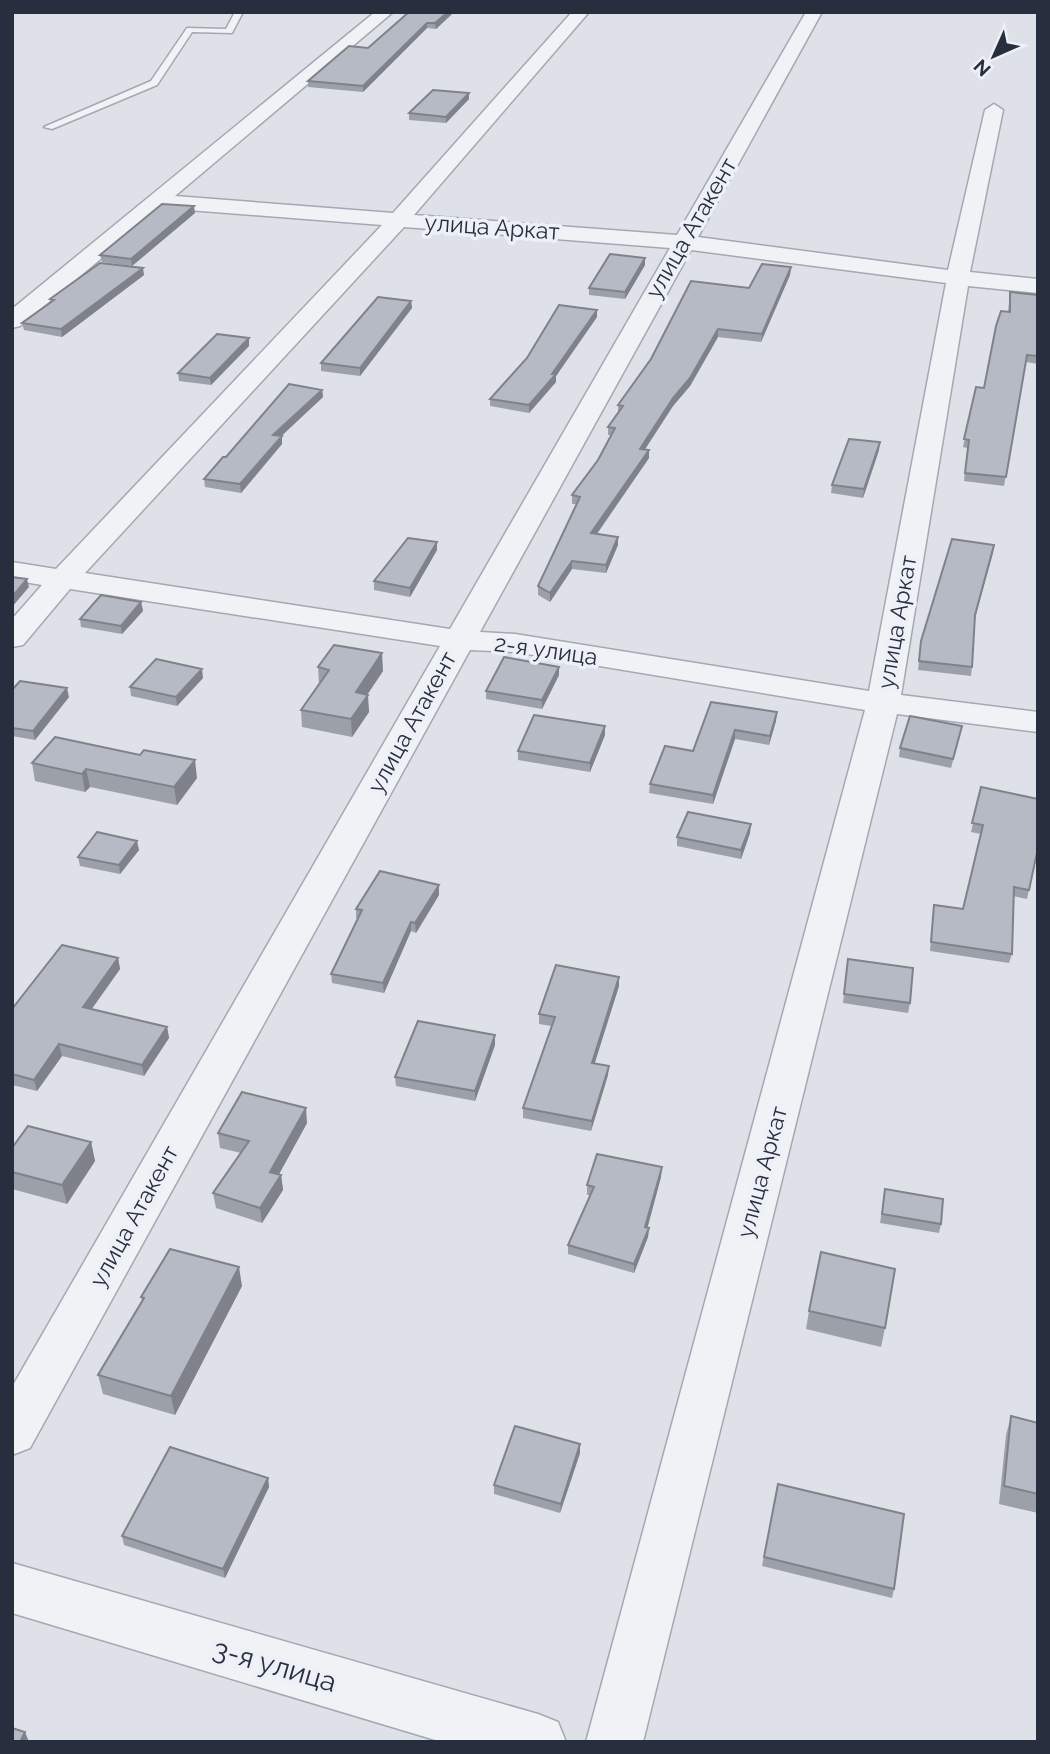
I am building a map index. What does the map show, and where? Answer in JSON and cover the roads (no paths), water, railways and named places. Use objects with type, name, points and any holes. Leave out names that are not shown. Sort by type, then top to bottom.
[{"type":"street","points":[[12,321],[385,12]]},
{"type":"street","points":[[12,638],[63,579],[399,219],[581,12]]},
{"type":"street","name":"улица Атакент","points":[[12,1433],[814,12]]},
{"type":"street","points":[[994,110],[958,278],[1038,286]]},
{"type":"street","name":"улица Аркат","points":[[156,201],[683,242],[958,278],[883,703],[614,1742]]},
{"type":"street","name":"2-я улица","points":[[12,571],[459,640],[515,643],[883,703],[1038,722]]},
{"type":"street","name":"3-я улица","points":[[12,1588],[538,1742]]},
{"type":"lane","points":[[49,127],[154,83],[190,30],[229,32],[239,12]]}]
